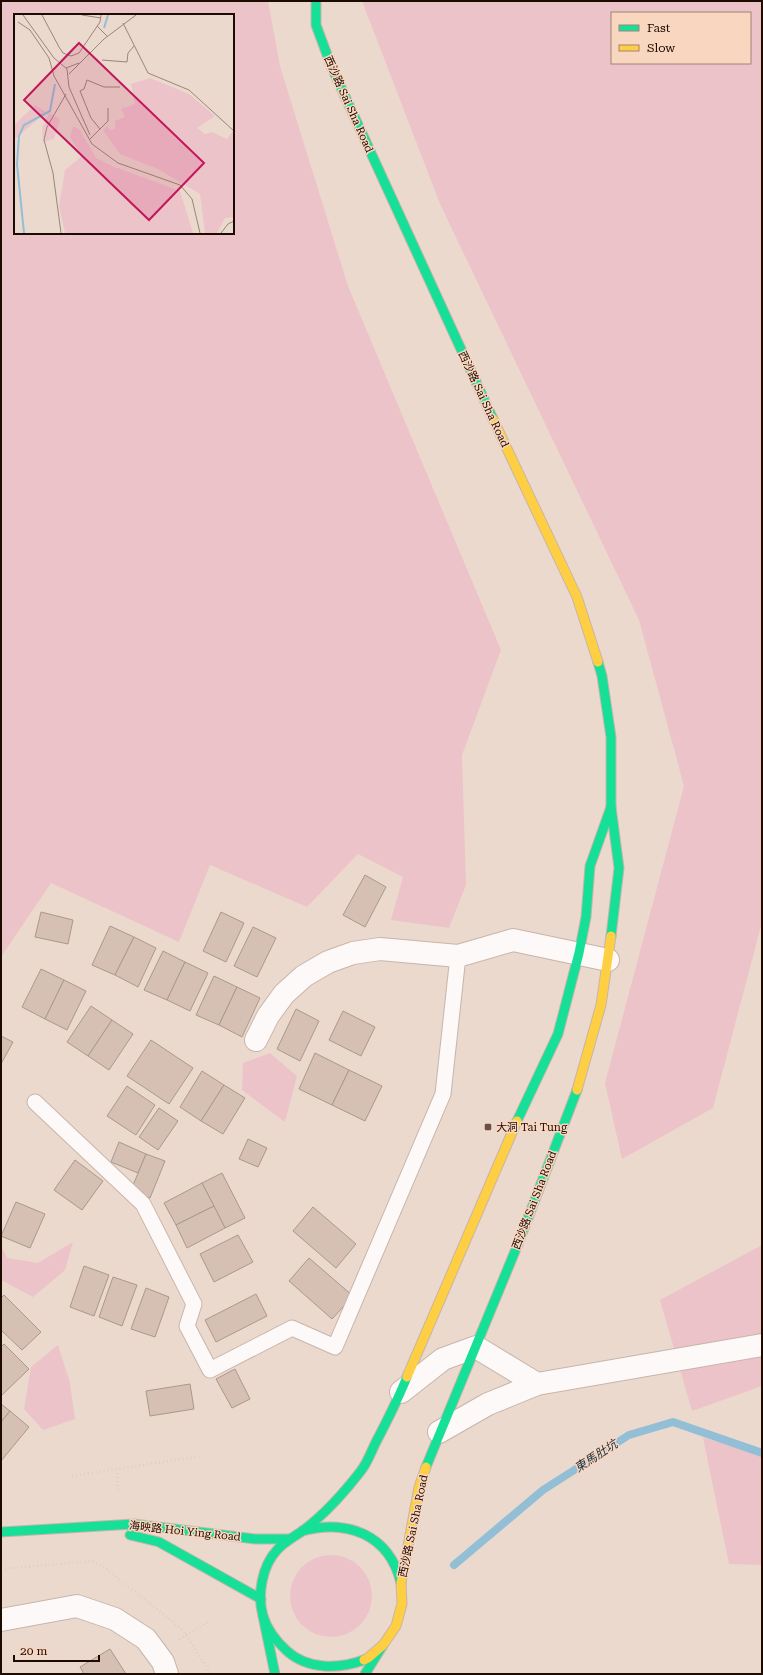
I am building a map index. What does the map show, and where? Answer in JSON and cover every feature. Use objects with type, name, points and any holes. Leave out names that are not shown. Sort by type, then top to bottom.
[{"type":"main road","name":"西沙路 Sai Sha Road","points":[[316,1],[316,25],[332,68],[522,483],[577,597],[602,676],[611,737],[611,807],[619,868],[615,913],[600,1005],[576,1093],[476,1347],[439,1432],[419,1487],[401,1583],[402,1604],[396,1626],[365,1674]]},
{"type":"main road","name":"西沙路 Sai Sha Road","points":[[301,1532],[340,1497],[362,1470],[401,1392],[508,1140],[558,1034],[579,953],[586,917],[590,866],[611,807]]},
{"type":"main road","name":"海映路 Hoi Ying Road","points":[[1,1532],[134,1524],[255,1539],[289,1539]]},
{"type":"main road","name":"西沙路 Sai Sha Road","points":[[275,1674],[263,1616],[261,1599],[262,1581],[267,1565],[276,1551],[289,1539],[301,1532],[315,1527],[330,1525],[354,1529],[366,1534],[386,1551],[394,1561],[401,1583]]},
{"type":"main road","name":"海映路 Hoi Ying Road","points":[[82,1528],[115,1531],[159,1542],[261,1599]]},
{"type":"main road","name":"西沙路 Sai Sha Road","points":[[263,1616],[270,1631],[280,1645],[291,1655],[311,1664],[329,1667],[349,1665],[368,1658],[383,1645]]},
{"type":"street","points":[[256,1040],[268,1016],[284,994],[304,976],[328,962],[353,953],[380,949],[458,956],[513,940],[608,960]]},
{"type":"street","points":[[439,1432],[488,1404],[538,1384],[762,1345]]},
{"type":"street","points":[[401,1392],[443,1359],[476,1347],[538,1384]]},
{"type":"street","points":[[1,1620],[77,1606],[115,1619],[146,1639],[163,1662],[167,1674]]},
{"type":"lane","points":[[35,1102],[143,1204],[194,1304],[187,1326],[210,1370],[292,1328],[335,1347],[443,1094],[458,956]]},
{"type":"path","points":[[72,1476],[201,1456]]},
{"type":"path","points":[[117,1469],[118,1492]]},
{"type":"path","points":[[179,1639],[208,1622]]},
{"type":"shaded area","points":[[1,1],[268,1],[280,66],[348,286],[501,650],[462,755],[466,885],[449,928],[391,920],[403,877],[358,854],[307,907],[210,865],[179,942],[51,883],[1,957]]},
{"type":"shaded area","points":[[362,1],[762,1],[762,922],[713,1108],[622,1159],[605,1083],[684,786],[639,620],[440,204]]},
{"type":"shaded area","points":[[270,1053],[297,1076],[285,1122],[242,1090],[243,1063]]},
{"type":"shaded area","points":[[73,1242],[65,1270],[33,1297],[1,1280],[1,1245],[7,1258],[38,1263]]},
{"type":"shaded area","points":[[762,1245],[762,1386],[692,1411],[660,1300]]},
{"type":"shaded area","points":[[58,1345],[70,1383],[75,1419],[43,1430],[24,1409],[31,1367]]},
{"type":"shaded area","points":[[703,1438],[762,1451],[762,1565],[729,1564]]},
{"type":"shaded area","points":[[331,1555],[347,1558],[360,1567],[369,1580],[372,1596],[369,1612],[360,1625],[347,1634],[331,1637],[315,1634],[302,1625],[293,1612],[290,1596],[293,1580],[302,1567],[315,1558]]},
{"type":"building","points":[[365,875],[386,887],[365,927],[343,915]]},
{"type":"building","points":[[41,912],[73,920],[68,944],[35,937]]},
{"type":"building","points":[[221,912],[244,923],[226,962],[203,951]]},
{"type":"building","points":[[110,926],[134,937],[115,975],[92,965]]},
{"type":"building","points":[[253,927],[276,938],[257,977],[234,966]]},
{"type":"building","points":[[134,937],[156,948],[138,987],[115,975]]},
{"type":"building","points":[[163,951],[185,962],[167,1000],[144,990]]},
{"type":"building","points":[[185,962],[208,973],[190,1011],[167,1000]]},
{"type":"building","points":[[41,969],[64,980],[45,1019],[22,1007]]},
{"type":"building","points":[[214,976],[237,987],[219,1025],[196,1015]]},
{"type":"building","points":[[64,980],[86,991],[67,1030],[45,1019]]},
{"type":"building","points":[[237,987],[260,998],[242,1037],[219,1025]]},
{"type":"building","points":[[91,1006],[112,1020],[88,1056],[67,1042]]},
{"type":"building","points":[[296,1009],[319,1021],[300,1061],[277,1049]]},
{"type":"building","points":[[343,1011],[375,1027],[361,1056],[329,1040]]},
{"type":"building","points":[[112,1020],[133,1034],[109,1070],[88,1056]]},
{"type":"building","points":[[1,1036],[13,1042],[1,1064]]},
{"type":"building","points":[[151,1040],[193,1068],[169,1104],[127,1076]]},
{"type":"building","points":[[315,1053],[349,1070],[332,1105],[299,1089]]},
{"type":"building","points":[[349,1070],[382,1086],[365,1121],[332,1105]]},
{"type":"building","points":[[202,1071],[224,1085],[201,1121],[180,1107]]},
{"type":"building","points":[[224,1085],[245,1098],[223,1134],[201,1121]]},
{"type":"building","points":[[127,1086],[155,1105],[136,1135],[107,1116]]},
{"type":"building","points":[[159,1108],[178,1121],[158,1150],[139,1137]]},
{"type":"building","points":[[248,1139],[267,1148],[258,1167],[239,1159]]},
{"type":"building","points":[[119,1142],[146,1154],[138,1173],[111,1162]]},
{"type":"building","points":[[146,1154],[165,1161],[150,1198],[131,1190]]},
{"type":"building","points":[[75,1160],[103,1181],[82,1210],[54,1190]]},
{"type":"building","points":[[222,1173],[245,1218],[225,1228],[202,1183]]},
{"type":"building","points":[[202,1183],[214,1206],[176,1225],[164,1203]]},
{"type":"building","points":[[16,1202],[45,1214],[30,1248],[1,1236]]},
{"type":"building","points":[[214,1206],[225,1228],[187,1248],[176,1225]]},
{"type":"building","points":[[313,1207],[356,1244],[336,1268],[293,1231]]},
{"type":"building","points":[[238,1235],[253,1262],[214,1282],[200,1254]]},
{"type":"building","points":[[309,1258],[353,1296],[332,1319],[289,1281]]},
{"type":"building","points":[[84,1266],[109,1275],[94,1316],[70,1307]]},
{"type":"building","points":[[113,1277],[137,1285],[122,1326],[99,1317]]},
{"type":"building","points":[[146,1288],[169,1297],[155,1337],[131,1329]]},
{"type":"building","points":[[256,1294],[267,1316],[216,1342],[205,1320]]},
{"type":"building","points":[[4,1295],[41,1332],[22,1350],[1,1330],[1,1298]]},
{"type":"building","points":[[4,1344],[29,1369],[1,1396],[1,1347]]},
{"type":"building","points":[[235,1369],[250,1399],[232,1408],[216,1379]]},
{"type":"building","points":[[190,1384],[194,1409],[150,1416],[146,1391]]},
{"type":"building","points":[[1,1404],[10,1411],[1,1422]]},
{"type":"building","points":[[10,1411],[29,1427],[1,1461],[1,1422]]},
{"type":"building","points":[[110,1649],[126,1674],[84,1674],[80,1667]]},
{"type":"waterway","name":"東馬肚坑","points":[[454,1565],[543,1490],[629,1435],[673,1422],[762,1453]]},
{"type":"traffic: fast","points":[[316,1],[316,25],[332,68],[493,419]]},
{"type":"traffic: fast","points":[[598,662],[602,676],[611,737],[611,807],[619,868],[611,936]]},
{"type":"traffic: fast","points":[[517,1121],[558,1034],[579,953],[586,917],[590,866],[611,807]]},
{"type":"traffic: fast","points":[[426,1467],[518,1244],[577,1090]]},
{"type":"traffic: fast","points":[[364,1660],[344,1665],[314,1665],[304,1662],[287,1651],[273,1635],[263,1616],[261,1608],[262,1581],[264,1572],[277,1550],[285,1542],[301,1532],[325,1512],[347,1488],[367,1462],[407,1377]]},
{"type":"traffic: fast","points":[[1,1532],[134,1524],[255,1539],[289,1539]]},
{"type":"traffic: fast","points":[[302,1531],[335,1527],[350,1529],[364,1534],[376,1542],[387,1553],[395,1566],[401,1583]]},
{"type":"traffic: fast","points":[[130,1535],[159,1542],[261,1599]]},
{"type":"traffic: fast","points":[[263,1616],[275,1674]]},
{"type":"traffic: fast","points":[[365,1674],[383,1645]]},
{"type":"traffic: slow","points":[[493,419],[577,597],[598,662]]},
{"type":"traffic: slow","points":[[577,1090],[601,1005],[611,936]]},
{"type":"traffic: slow","points":[[407,1377],[517,1121]]},
{"type":"traffic: slow","points":[[364,1660],[383,1645],[396,1626],[402,1604],[401,1583],[419,1487],[426,1467]]},
{"type":"place","name":"大洞 Tai Tung","points":[[488,1127]]}]
